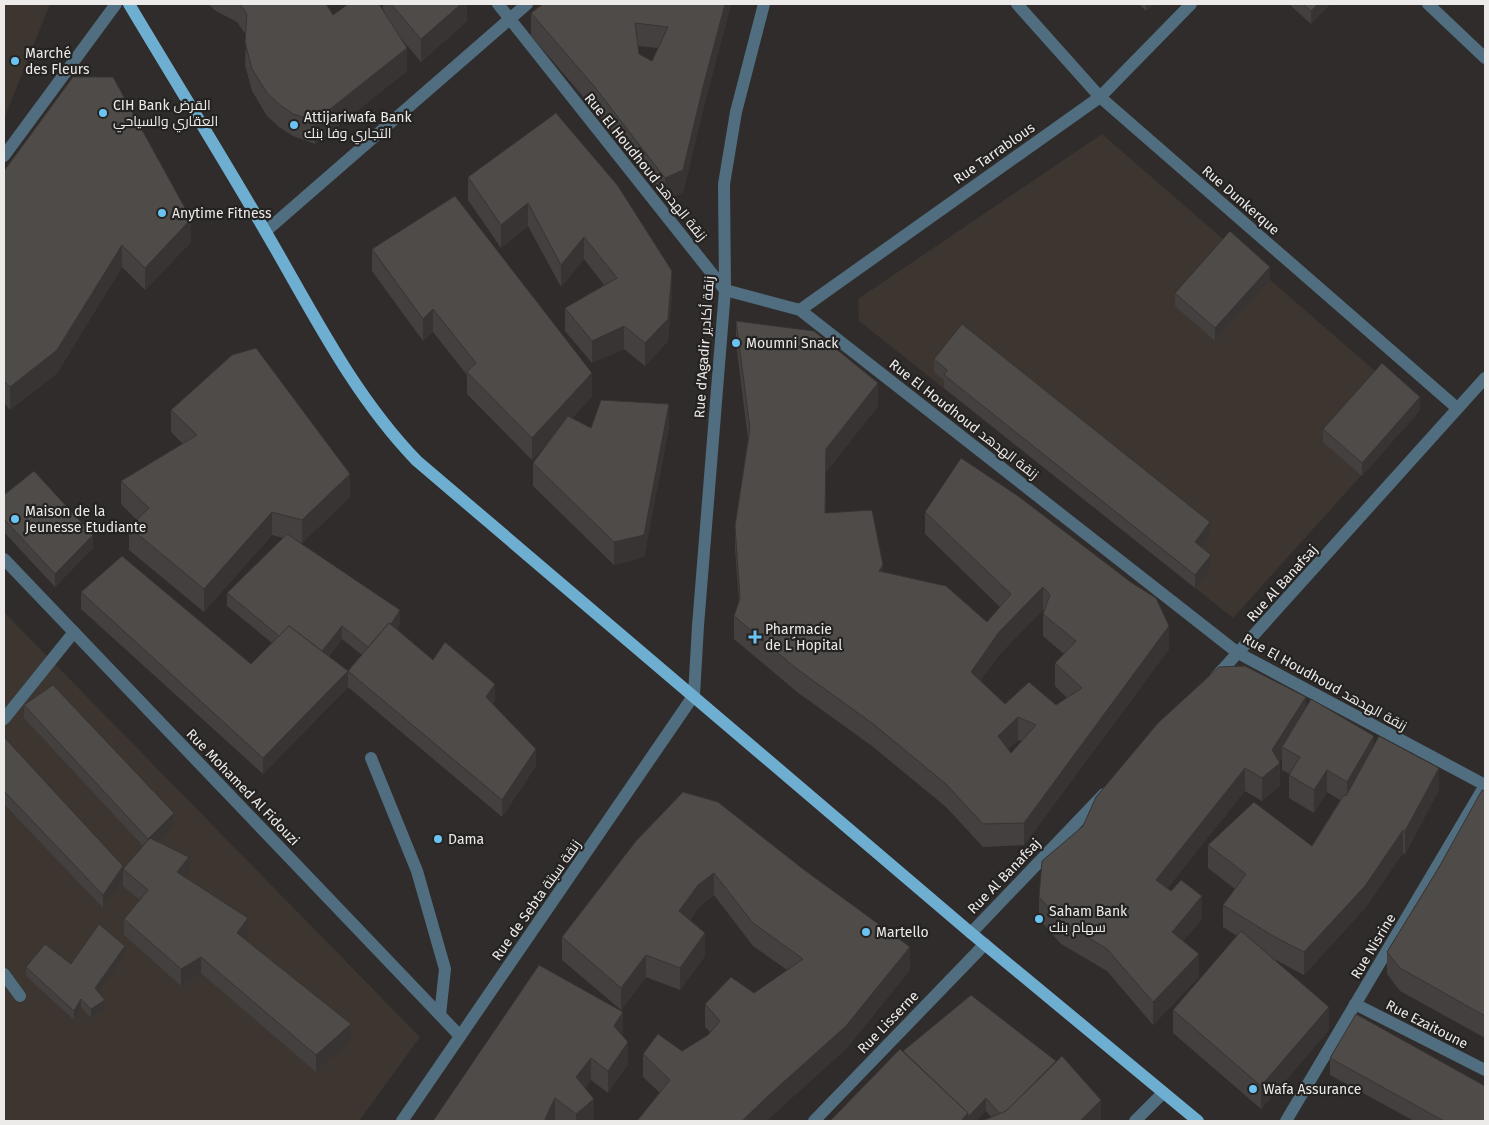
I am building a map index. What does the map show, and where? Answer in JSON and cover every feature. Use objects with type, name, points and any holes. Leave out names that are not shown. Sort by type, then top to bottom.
[{"type":"main road","points":[[129,4],[354,383],[374,412],[417,461],[970,932],[1198,1121]]},
{"type":"street","points":[[4,156],[116,4]]},
{"type":"street","name":"Rue El Houdhoud زنقة الهدهد","points":[[498,4],[725,290],[800,310],[1238,654],[1485,785]]},
{"type":"street","points":[[266,232],[527,4]]},
{"type":"street","name":"Rue d'Agadir زنقة أكادير","points":[[694,695],[725,290],[724,184],[736,112],[764,4]]},
{"type":"street","name":"Rue Dunkerque","points":[[1017,4],[1100,97],[1457,408]]},
{"type":"street","name":"Rue Tarrablous","points":[[800,310],[1100,97],[1191,4]]},
{"type":"street","points":[[1428,4],[1485,58]]},
{"type":"street","name":"Rue Al Banafsaj","points":[[1204,689],[1238,654],[1485,378]]},
{"type":"street","name":"Rue Mohamed Al Fidouzi","points":[[4,559],[460,1036]]},
{"type":"street","points":[[4,719],[74,632]]},
{"type":"street","name":"Rue de Sebta زنقة سبتة","points":[[402,1121],[694,695]]},
{"type":"street","points":[[371,758],[417,871],[445,969],[440,1015]]},
{"type":"street","name":"Rue Al Banafsaj","points":[[970,932],[1115,782]]},
{"type":"street","name":"Rue Nisrine","points":[[1286,1121],[1485,785]]},
{"type":"street","name":"Rue Lisserne","points":[[814,1121],[985,944]]},
{"type":"street","points":[[4,974],[20,996]]},
{"type":"street","name":"Rue Ezaitoune","points":[[1355,1004],[1485,1070]]},
{"type":"street","points":[[1135,1121],[1163,1092]]},
{"type":"shaded area","name":"Marché des Fleurs","points":[[4,4],[50,4],[4,119]]},
{"type":"shaded area","points":[[1102,134],[1420,410],[1233,618],[859,321],[858,299]]},
{"type":"shaded area","points":[[4,612],[420,1037],[359,1121],[4,1121]]},
{"type":"building","points":[[240,4],[326,4],[333,15],[348,4],[379,4],[407,48],[315,121],[293,114],[267,93],[252,69],[245,42],[247,14]]},
{"type":"building","points":[[391,4],[461,4],[421,39]]},
{"type":"building","points":[[543,4],[725,4],[683,170],[665,178],[594,86],[531,13]],"holes":[[[635,23],[668,27],[652,61],[639,54]]]},
{"type":"building","points":[[1303,4],[1318,4],[1311,11]]},
{"type":"building","points":[[73,77],[113,77],[191,219],[145,268],[122,245],[57,350],[10,387],[4,381],[4,171]]},
{"type":"building","points":[[556,113],[618,186],[672,271],[668,319],[645,343],[624,326],[592,341],[565,308],[617,278],[584,237],[561,265],[528,203],[501,225],[468,177]]},
{"type":"building","points":[[455,196],[592,373],[532,438],[467,372],[476,363],[433,309],[423,319],[372,249]]},
{"type":"building","points":[[1230,231],[1270,267],[1215,328],[1175,293]]},
{"type":"building","points":[[736,321],[814,331],[878,383],[826,449],[825,513],[872,510],[883,565],[879,571],[946,586],[987,622],[1011,594],[925,512],[961,458],[1018,496],[1132,583],[1156,598],[1169,626],[1024,823],[983,824],[946,784],[872,723],[797,669],[734,616],[740,598],[735,526],[750,428]],"holes":[[[1043,587],[1050,595],[1043,614],[1076,641],[1055,663],[1082,688],[1056,705],[1029,682],[1005,704],[971,672],[999,632]],[[1018,717],[1036,725],[1011,753],[998,736]]]},
{"type":"building","points":[[962,324],[1210,522],[1195,542],[1211,555],[1195,575],[944,375],[947,370],[934,359]]},
{"type":"building","points":[[256,348],[350,474],[302,520],[272,512],[204,589],[129,527],[149,508],[121,481],[197,435],[171,410],[232,355]]},
{"type":"building","points":[[1382,363],[1420,397],[1362,463],[1323,429]]},
{"type":"building","points":[[601,400],[669,404],[644,535],[614,542],[533,463],[568,416],[591,428]]},
{"type":"building","points":[[34,471],[93,535],[55,574],[4,519],[4,495]]},
{"type":"building","points":[[287,534],[400,610],[391,624],[389,623],[368,647],[342,626],[322,651],[289,626],[279,636],[227,593]]},
{"type":"building","points":[[122,556],[251,664],[289,626],[348,671],[263,758],[81,592]]},
{"type":"building","points":[[389,623],[433,660],[445,642],[495,684],[486,697],[536,749],[502,800],[348,671]]},
{"type":"building","points":[[1245,666],[1306,697],[1272,750],[1280,763],[1262,778],[1245,768],[1156,880],[1171,891],[1181,880],[1202,896],[1172,932],[1199,954],[1153,1002],[1107,949],[1061,921],[1039,897],[1042,861],[1083,826],[1096,797],[1158,723],[1219,667]]},
{"type":"building","points":[[53,685],[174,813],[148,839],[24,705]]},
{"type":"building","points":[[1311,699],[1374,736],[1347,782],[1327,770],[1314,790],[1289,775],[1300,757],[1282,747]]},
{"type":"building","points":[[1379,736],[1439,768],[1405,831],[1403,830],[1365,886],[1304,952],[1273,936],[1223,905],[1246,874],[1208,845],[1254,802],[1312,846],[1344,795],[1346,796]]},
{"type":"building","points":[[4,737],[123,866],[103,895],[4,791]]},
{"type":"building","points":[[1482,790],[1485,791],[1485,1016],[1400,968],[1387,952],[1438,869]]},
{"type":"building","points":[[683,792],[718,802],[803,869],[910,947],[846,1026],[742,1121],[637,1121],[670,1080],[643,1054],[658,1034],[682,1051],[708,1035],[720,1021],[705,1004],[731,977],[754,993],[803,959],[753,923],[714,873],[698,885],[679,911],[705,933],[680,968],[646,955],[621,988],[562,937],[636,841]]},
{"type":"building","points":[[150,838],[189,857],[177,872],[248,918],[237,933],[351,1024],[316,1055],[201,957],[181,969],[124,919],[148,890],[123,869]]},
{"type":"building","points":[[99,924],[125,946],[95,988],[105,1000],[91,1009],[81,999],[74,1011],[26,967],[45,944],[71,964]]},
{"type":"building","points":[[1241,931],[1329,1007],[1261,1086],[1173,1010]]},
{"type":"building","points":[[539,965],[623,1012],[614,1026],[628,1042],[608,1071],[591,1058],[576,1077],[594,1099],[576,1114],[555,1098],[545,1119],[546,1121],[433,1121]]},
{"type":"building","points":[[971,995],[1056,1061],[1006,1111],[1000,1114],[986,1098],[968,1117],[968,1113],[903,1051]]},
{"type":"building","points":[[1356,1014],[1485,1086],[1485,1121],[1444,1121],[1330,1058]]},
{"type":"building","points":[[900,1049],[968,1113],[961,1121],[830,1121]]},
{"type":"building","points":[[1062,1056],[1101,1100],[1080,1121],[982,1121],[1006,1111]]},
{"type":"place","name":"Marché des Fleurs","points":[[15,61]]},
{"type":"place","name":"CIH Bank القرض العقاري والسياحي","points":[[103,113]]},
{"type":"place","name":"Attijariwafa Bank التجاري وفا بنك","points":[[294,125]]},
{"type":"place","name":"Anytime Fitness","points":[[162,213]]},
{"type":"place","name":"Moumni Snack","points":[[736,343]]},
{"type":"place","name":"Maison de la Jeunesse Etudiante","points":[[15,519]]},
{"type":"place","name":"Pharmacie de L´Hopital","points":[[755,637]]},
{"type":"place","name":"Dama","points":[[438,839]]},
{"type":"place","name":"Saham Bank سهام بنك","points":[[1039,919]]},
{"type":"place","name":"Martello","points":[[866,932]]},
{"type":"place","name":"Wafa Assurance","points":[[1253,1089]]}]
